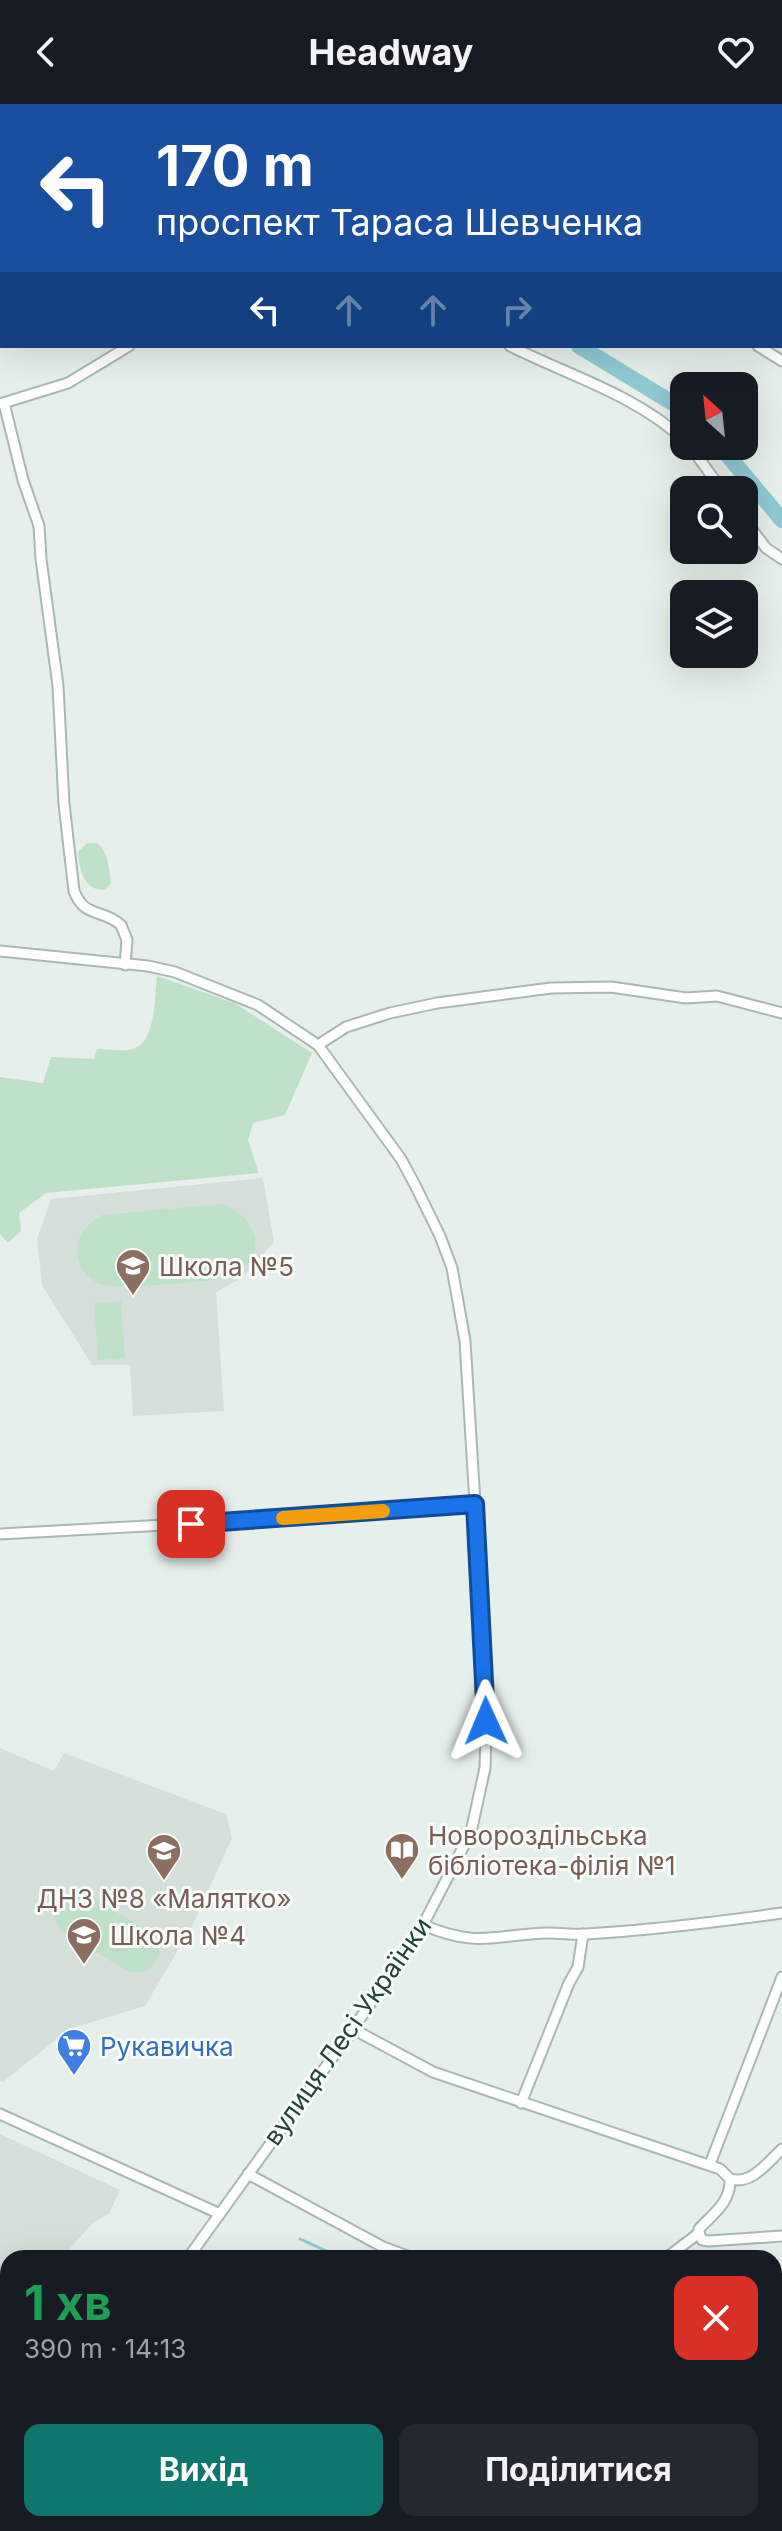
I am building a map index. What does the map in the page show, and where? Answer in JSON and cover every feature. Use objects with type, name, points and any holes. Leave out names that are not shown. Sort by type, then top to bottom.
[{"type":"street","points":[[125,965],[127,940],[121,925],[79,904],[74,891],[64,804],[58,686],[39,526],[2,403],[68,383],[126,348]]},
{"type":"street","points":[[514,348],[620,397],[670,427]]},
{"type":"street","points":[[761,348],[782,361]]},
{"type":"street","points":[[758,537],[766,548],[782,559]]},
{"type":"street","points":[[0,951],[175,972],[258,1005],[318,1045],[346,1027],[390,1013],[437,1003],[551,988],[611,987],[686,998],[717,996],[782,1013]]},
{"type":"street","name":"вулиця Лесі Українки","points":[[194,2250],[356,2030],[423,1925],[471,1832],[485,1768],[487,1698],[465,1341],[452,1268],[440,1236],[401,1159],[318,1045]]},
{"type":"street","points":[[0,1534],[263,1520],[475,1504]]},
{"type":"street","points":[[423,1925],[464,1939],[484,1941],[548,1933],[583,1934],[680,1926],[782,1913]]},
{"type":"street","points":[[521,2103],[578,1967],[583,1934]]},
{"type":"street","points":[[710,2164],[782,1977]]},
{"type":"street","points":[[356,2030],[433,2072],[710,2164],[739,2182],[746,2180],[782,2149]]},
{"type":"street","points":[[0,2114],[220,2214]]},
{"type":"street","points":[[250,2175],[391,2250]]},
{"type":"street","points":[[730,2179],[731,2190],[725,2202],[699,2229],[702,2240],[782,2236]]},
{"type":"street","points":[[677,2250],[699,2233]]},
{"type":"shaded area","name":"Школа №5","points":[[263,1178],[274,1242],[242,1278],[216,1292],[224,1411],[133,1416],[130,1365],[92,1365],[42,1285],[37,1239],[51,1199]]},
{"type":"shaded area","points":[[0,1748],[54,1771],[64,1753],[226,1814],[232,1838],[192,1926],[145,2006],[69,2029],[3,2082],[0,2081]]},
{"type":"shaded area","points":[[0,2134],[120,2190],[109,2214],[93,2223],[68,2250],[0,2250]]},
{"type":"green space","points":[[87,843],[97,843],[106,856],[111,883],[105,890],[92,887],[81,872],[78,852]]},
{"type":"green space","points":[[157,976],[234,1003],[312,1053],[285,1115],[253,1123],[248,1140],[259,1173],[46,1193],[19,1213],[21,1231],[8,1243],[0,1234],[0,1077],[43,1083],[51,1057],[94,1059],[97,1049],[129,1050],[138,1046],[145,1039],[152,1019]]},
{"type":"green space","points":[[222,1204],[244,1218],[255,1238],[251,1259],[243,1269],[231,1276],[189,1283],[111,1286],[93,1280],[80,1264],[77,1247],[81,1235],[102,1215]]},
{"type":"green space","points":[[121,1301],[125,1358],[98,1360],[94,1303]]},
{"type":"green space","points":[[83,1892],[152,1933],[159,1947],[159,1955],[151,1968],[144,1972],[129,1972],[60,1931],[55,1910],[63,1898]]},
{"type":"waterway","points":[[582,348],[670,401]]},
{"type":"waterway","points":[[732,460],[782,520]]},
{"type":"waterway","points":[[300,2239],[324,2250]]},
{"type":"slow traffic","points":[[283,1518],[383,1511]]},
{"type":"place","name":"Школа №5","points":[[133,1297]]},
{"type":"place","name":"Новороздільська бібліотека-філія №1","points":[[402,1881]]},
{"type":"place","name":"ДНЗ №8 «Малятко»","points":[[164,1882]]},
{"type":"place","name":"Школа №4","points":[[84,1966]]},
{"type":"place","name":"Рукавичка","points":[[74,2077]]},
{"type":"route","points":[[191,1524],[475,1504],[486,1721]]}]
